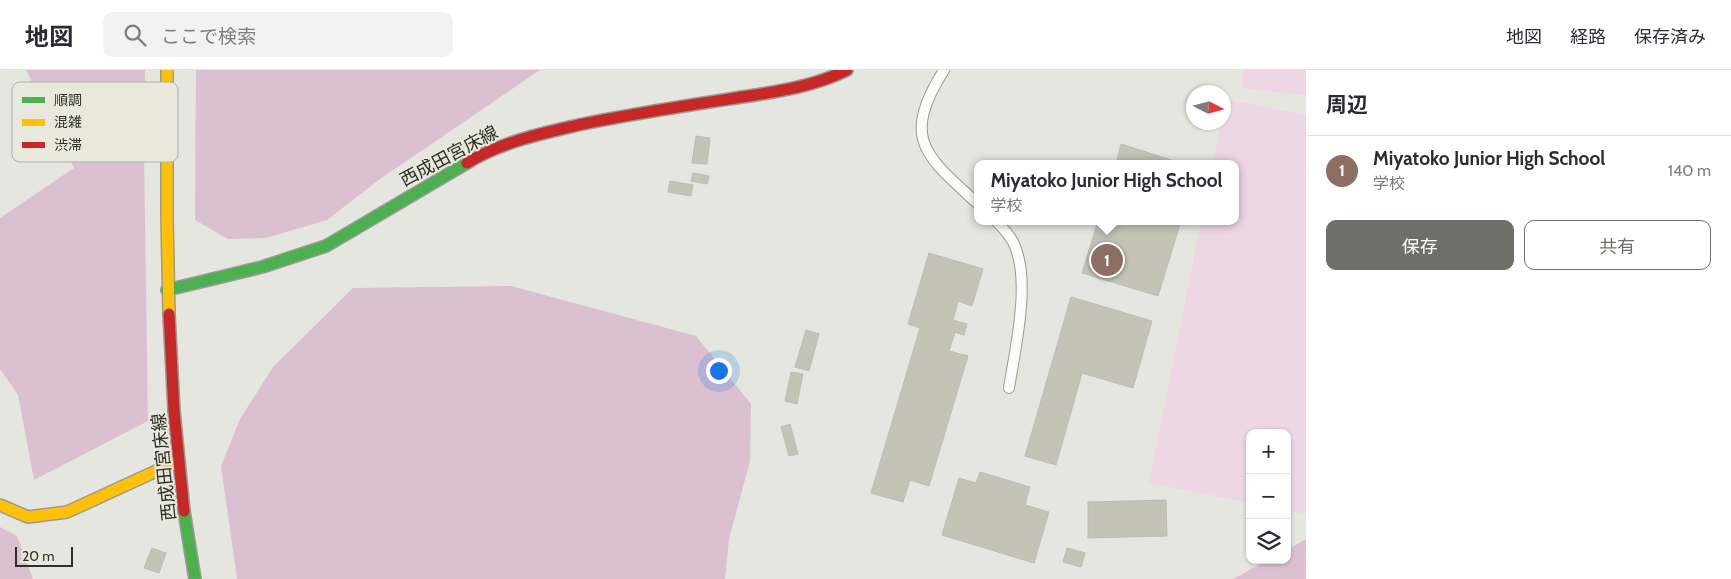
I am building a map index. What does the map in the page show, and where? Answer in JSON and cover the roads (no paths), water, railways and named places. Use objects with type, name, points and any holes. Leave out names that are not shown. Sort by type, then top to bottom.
[{"type":"main road","name":"西成田宮床線","points":[[167,290],[262,267],[326,246],[471,160],[507,144],[543,133],[618,117],[786,90],[833,77],[847,70]]},
{"type":"main road","name":"西成田宮床線","points":[[165,162],[167,290],[178,460],[195,579]]},
{"type":"main road","points":[[0,505],[28,517],[66,512],[178,460]]},
{"type":"lane","points":[[944,70],[924,106],[920,128],[924,146],[935,163],[974,200]]},
{"type":"lane","points":[[1000,225],[1013,242],[1019,259],[1021,282],[1019,327],[1009,388]]},
{"type":"place","name":"Miyatoko Junior High School","points":[[1107,260]]}]
